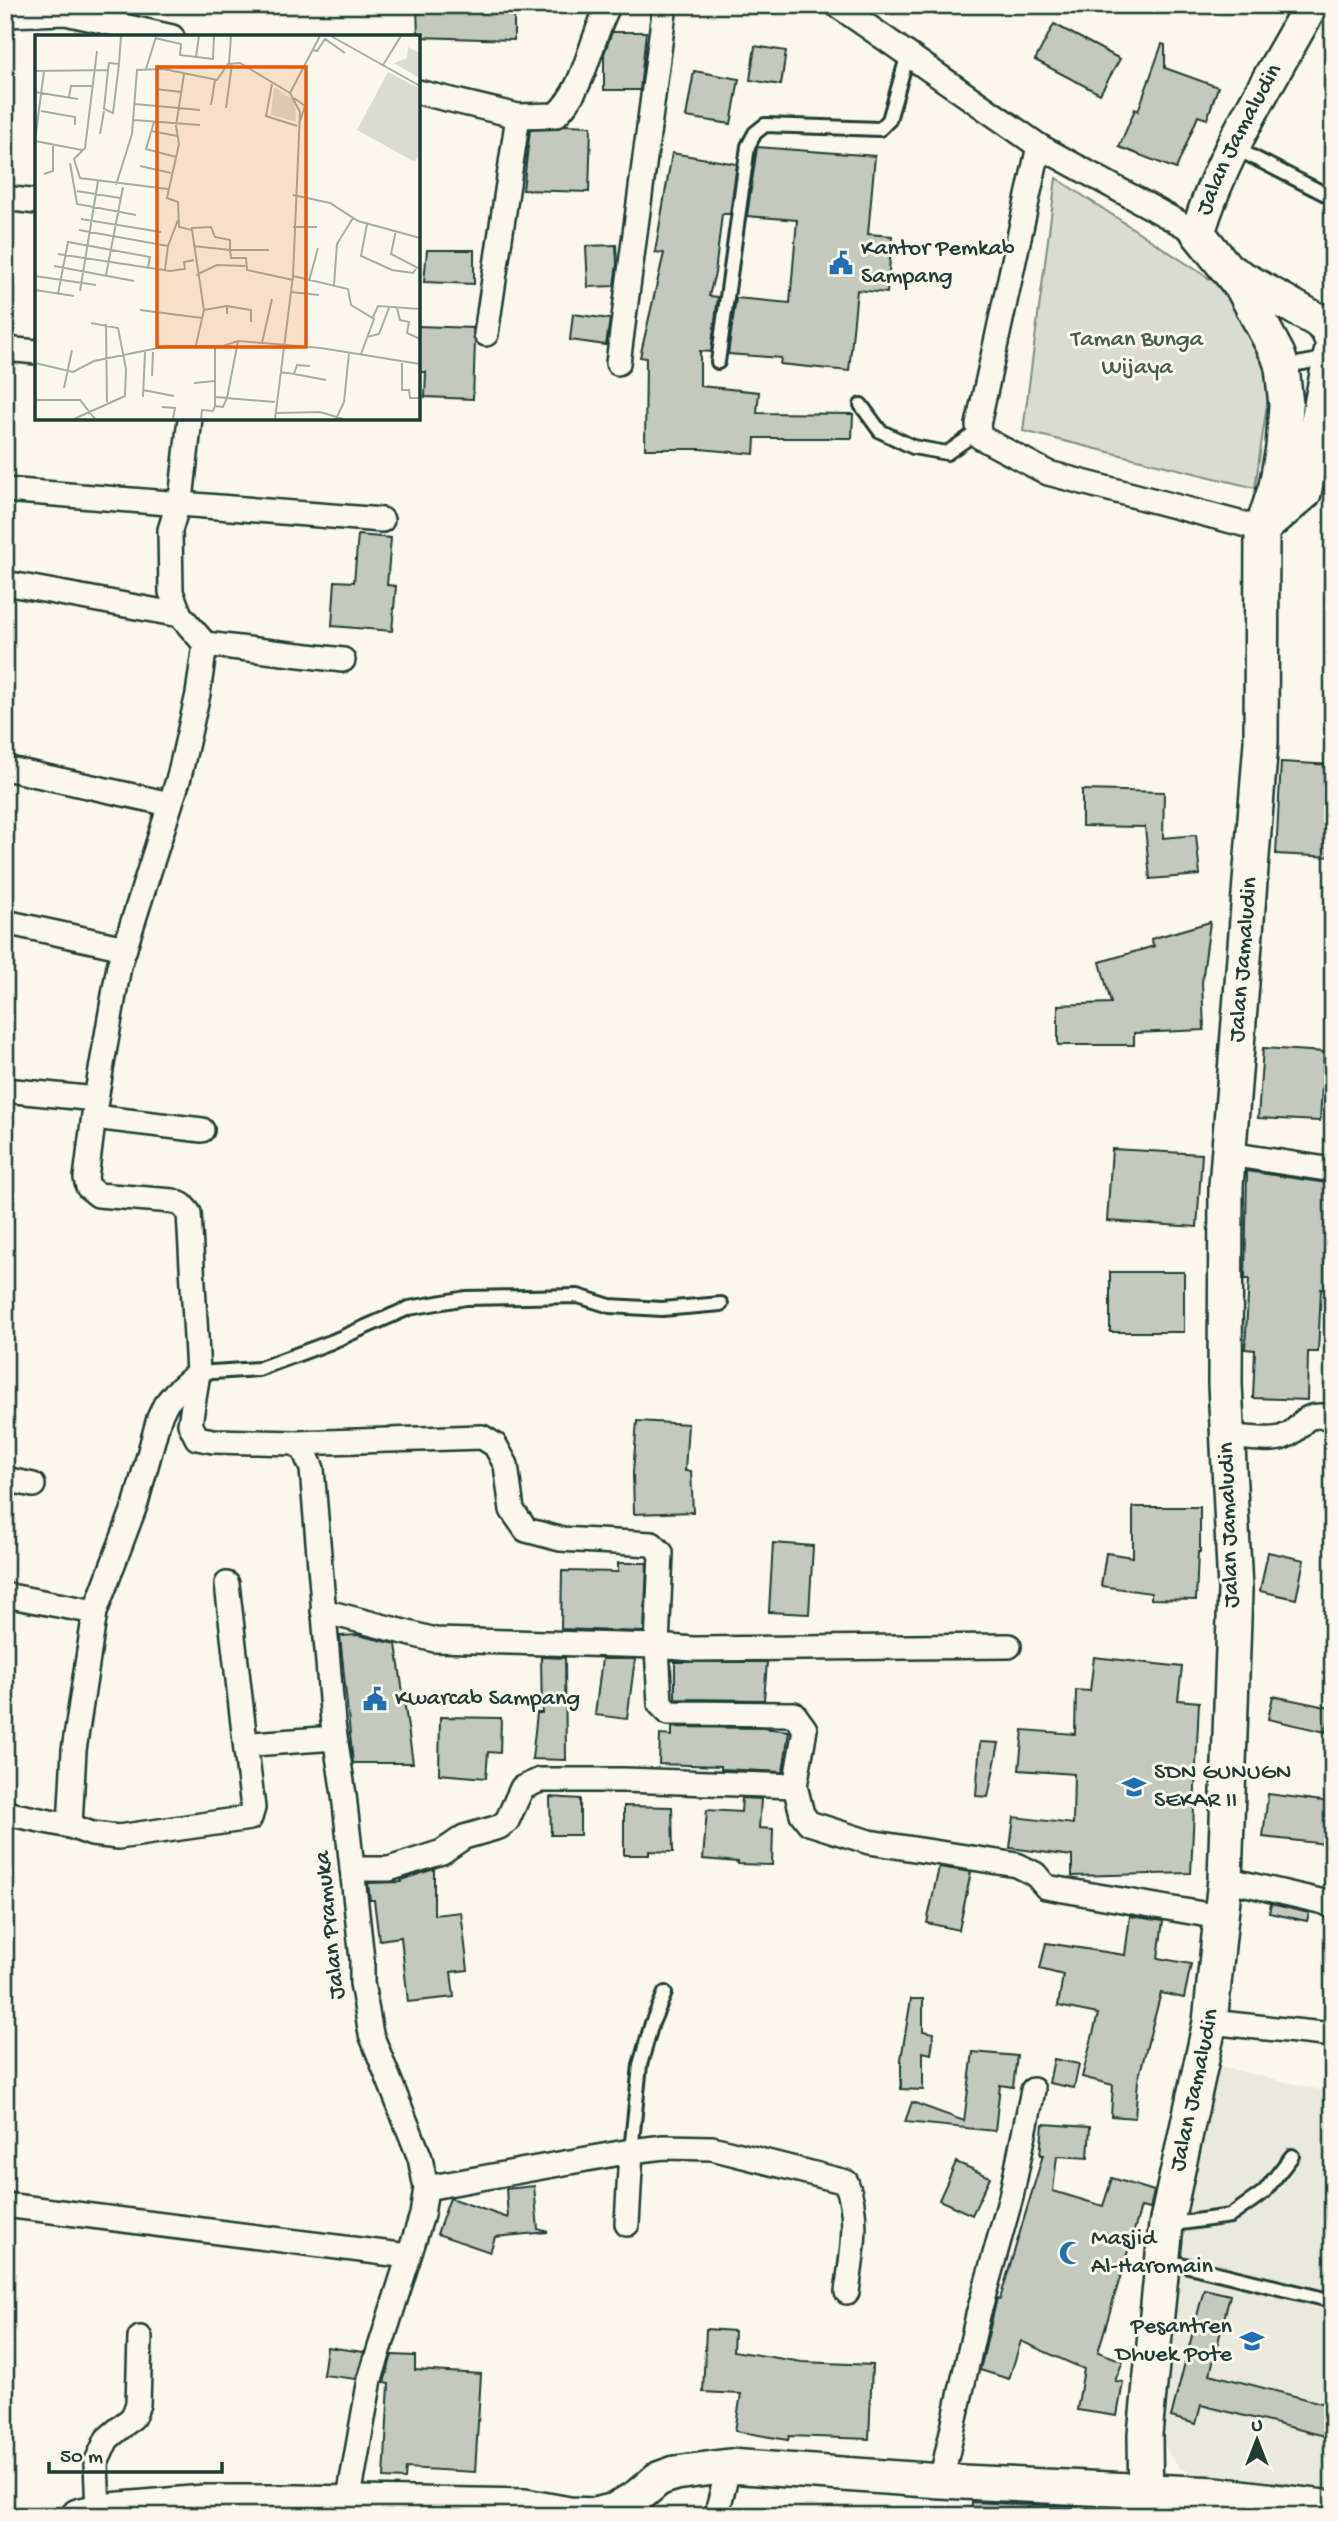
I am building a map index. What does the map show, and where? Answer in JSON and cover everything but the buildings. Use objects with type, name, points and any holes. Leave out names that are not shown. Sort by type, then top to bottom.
[{"type":"street","points":[[420,92],[518,116],[556,115],[568,103],[580,81],[609,5]]},
{"type":"street","points":[[618,363],[665,5]]},
{"type":"street","points":[[837,5],[1039,146],[1198,233]]},
{"type":"street","name":"Jalan Jamaludin","points":[[1146,2503],[1145,2434],[1166,2225],[1210,2022],[1225,1879],[1235,1590],[1227,1436],[1226,1199],[1261,742],[1262,529],[1276,486],[1283,449],[1286,405],[1282,367],[1243,289],[1198,233],[1207,203],[1234,148],[1311,5]]},
{"type":"street","points":[[5,15],[66,13],[163,35]]},
{"type":"street","points":[[486,334],[518,116]]},
{"type":"street","points":[[1039,146],[977,432],[980,437],[1048,473],[1262,529]]},
{"type":"street","points":[[5,198],[35,202]]},
{"type":"street","name":"Jalan Jamaludin","points":[[1230,272],[1317,320],[1327,329],[1333,343],[1304,493],[1262,529]]},
{"type":"street","points":[[5,349],[35,352]]},
{"type":"street","points":[[190,420],[182,491],[170,530],[170,592],[180,615],[205,644],[343,660]]},
{"type":"street","points":[[5,491],[383,520]]},
{"type":"street","points":[[5,583],[180,615]]},
{"type":"street","points":[[205,644],[198,694],[179,777],[119,966],[86,1178],[93,1192],[98,1195],[173,1201],[182,1205],[188,1213],[198,1373],[190,1424],[197,1437],[214,1441],[295,1443],[482,1437],[495,1445],[506,1465],[512,1510],[526,1530],[560,1539],[652,1544],[661,1553],[657,1646],[660,1703],[669,1713],[794,1714],[804,1729],[795,1786],[802,1814],[809,1823],[869,1842],[1017,1865],[1035,1874],[1046,1887],[1220,1917]]},
{"type":"street","points":[[5,768],[170,804]]},
{"type":"street","points":[[5,922],[125,948]]},
{"type":"street","points":[[5,1090],[202,1130]]},
{"type":"street","points":[[1229,1154],[1333,1170]]},
{"type":"street","points":[[71,1826],[74,1750],[95,1612],[136,1503],[162,1411],[175,1393],[198,1373]]},
{"type":"street","points":[[1227,1436],[1281,1439],[1292,1433],[1304,1419],[1318,1415],[1333,1417]]},
{"type":"street","name":"Jalan Pramuka","points":[[295,1443],[304,1450],[312,1469],[335,1738],[344,1795],[362,1959],[362,1983],[371,2034],[420,2158],[426,2188],[422,2215],[370,2379],[348,2503]]},
{"type":"street","points":[[5,1479],[33,1485]]},
{"type":"street","points":[[5,1813],[71,1826],[92,1834],[118,1837],[250,1818],[253,1808],[227,1584]]},
{"type":"street","points":[[5,1595],[95,1612]]},
{"type":"street","points":[[323,1611],[435,1640],[508,1640],[706,1649],[1009,1646]]},
{"type":"street","points":[[246,1750],[253,1744],[335,1738]]},
{"type":"street","points":[[352,1869],[389,1868],[442,1852],[464,1837],[499,1827],[507,1821],[522,1788],[540,1780],[795,1786]]},
{"type":"street","points":[[1225,1879],[1324,1902],[1333,1907]]},
{"type":"street","points":[[1210,2022],[1333,2035]]},
{"type":"street","points":[[941,2481],[978,2315],[1011,2197],[1033,2090]]},
{"type":"street","points":[[426,2188],[664,2147],[712,2148],[754,2157],[846,2182],[852,2196],[854,2237],[847,2291]]},
{"type":"street","points":[[627,2224],[631,2151]]},
{"type":"street","points":[[5,2205],[408,2256]]},
{"type":"street","points":[[140,2338],[138,2404],[133,2417],[107,2439],[96,2463],[88,2513],[204,2502],[277,2509],[348,2503],[595,2515],[615,2510],[659,2479],[675,2473],[729,2466],[941,2481],[1146,2503],[1216,2494],[1333,2508]]},
{"type":"street","points":[[716,2516],[729,2466]]},
{"type":"lane","points":[[718,362],[748,146],[755,133],[765,125],[880,129],[889,120],[908,54]]},
{"type":"lane","points":[[1234,148],[1333,198]]},
{"type":"lane","points":[[1282,367],[1332,358]]},
{"type":"lane","points":[[861,405],[880,431],[913,447],[947,453],[977,432]]},
{"type":"lane","points":[[198,1373],[258,1369],[331,1342],[409,1308],[466,1298],[578,1296],[610,1306],[662,1309],[721,1304]]},
{"type":"lane","points":[[631,2151],[640,2066],[652,2023],[665,1993]]},
{"type":"lane","points":[[1166,2225],[1230,2216],[1264,2192],[1293,2156]]},
{"type":"lane","points":[[1164,2260],[1333,2301]]},
{"type":"shaded area","name":"Pesantren Dhuek Pote","points":[[1209,2064],[1333,2093],[1333,2493],[1195,2474],[1180,2468],[1168,2453],[1162,2435],[1180,2247]]},
{"type":"green space","name":"Taman Bunga Wijaya","points":[[1056,178],[1239,298],[1273,362],[1255,488],[1023,431]]},
{"type":"place","name":"Kantor Pemkab Sampang","points":[[841,263]]},
{"type":"place","name":"Kwarcab Sampang","points":[[375,1699]]},
{"type":"place","name":"SDN GUNUGN SEKAR II","points":[[1134,1787]]},
{"type":"place","name":"Masjid Al-Haromain","points":[[1071,2253]]},
{"type":"place","name":"Pesantren Dhuek Pote","points":[[1252,2341]]}]
